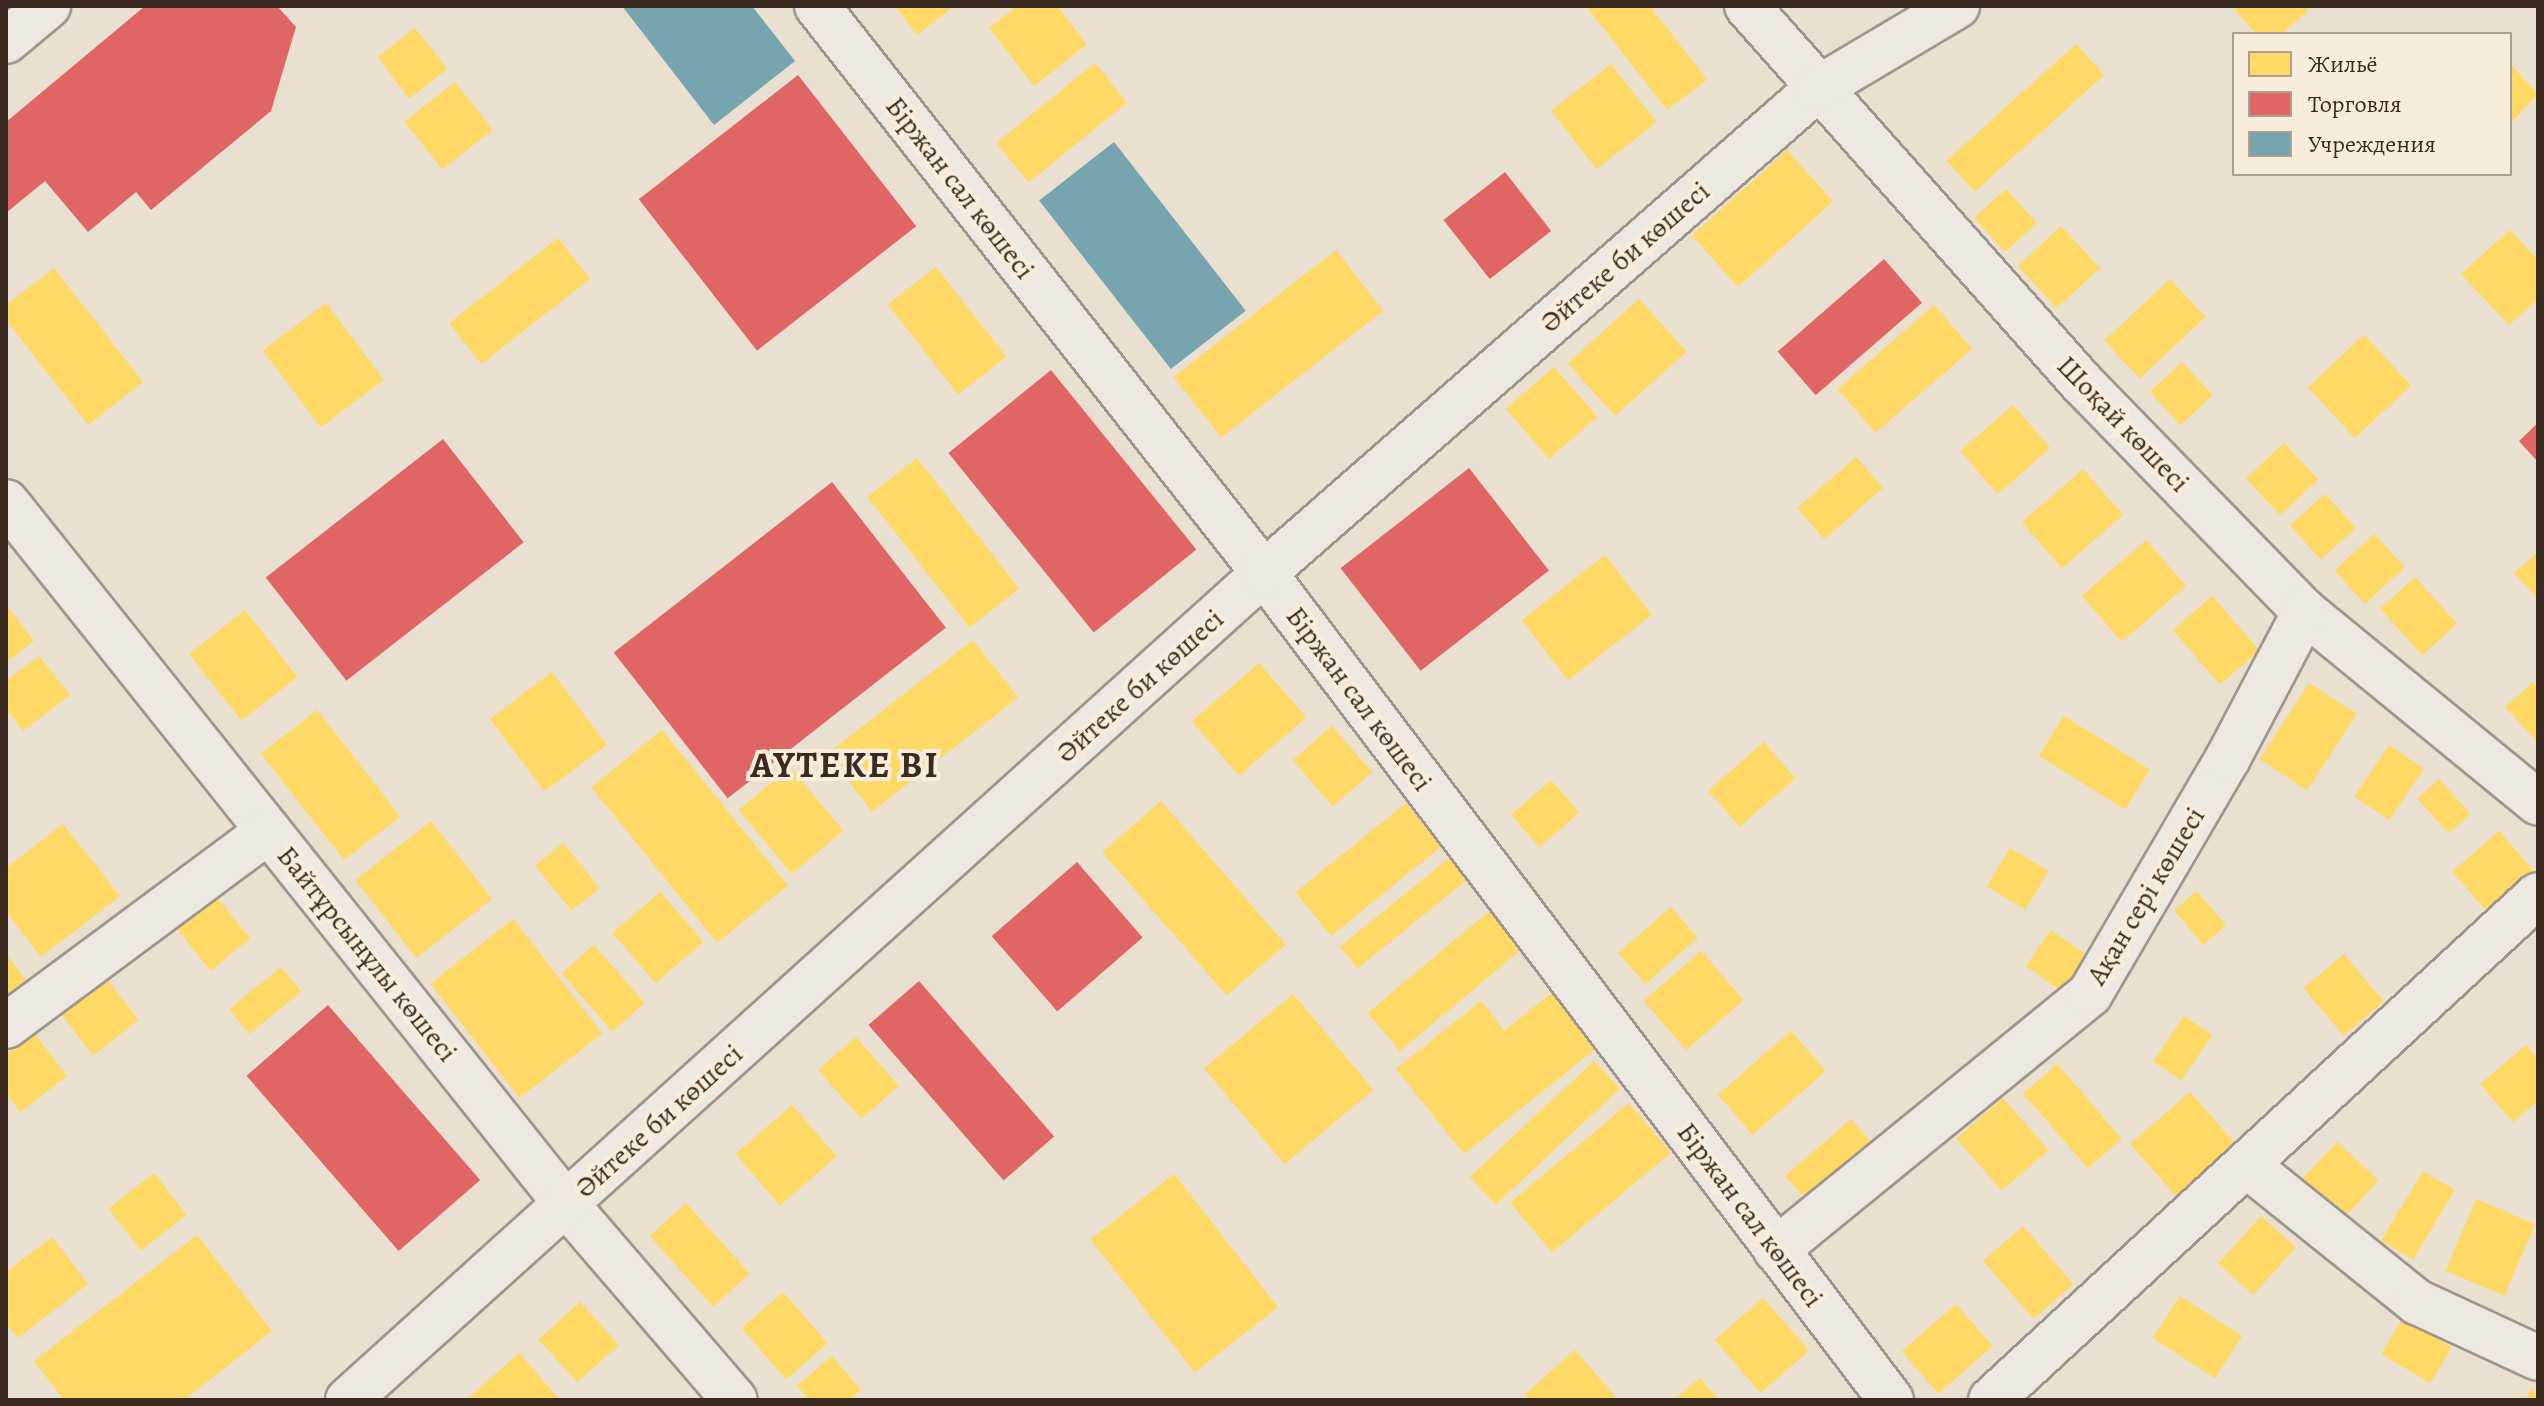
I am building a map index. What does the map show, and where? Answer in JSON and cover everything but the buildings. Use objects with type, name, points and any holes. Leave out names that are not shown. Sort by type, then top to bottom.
[{"type":"street","points":[[6,41],[48,6]]},
{"type":"street","name":"Біржан сал көшесі","points":[[817,6],[1264,573],[1887,1399]]},
{"type":"street","name":"Шоқай көшесі","points":[[1747,6],[1817,89],[2082,383],[2305,612],[2538,803]]},
{"type":"street","name":"Әйтеке би көшесі","points":[[348,1400],[1264,573],[1817,89],[1957,6]]},
{"type":"street","name":"Байтұрсынұлы көшесі","points":[[6,502],[567,1205],[735,1400]]},
{"type":"street","name":"Ақан сері көшесі","points":[[1776,1250],[2090,994],[2228,758],[2305,612]]},
{"type":"street","points":[[6,1026],[269,831]]},
{"type":"street","points":[[1991,1400],[2249,1167],[2538,895]]},
{"type":"street","points":[[2249,1167],[2417,1302],[2538,1358]]},
{"type":"district","name":"AYTEKE BI","points":[[845,765]]}]
